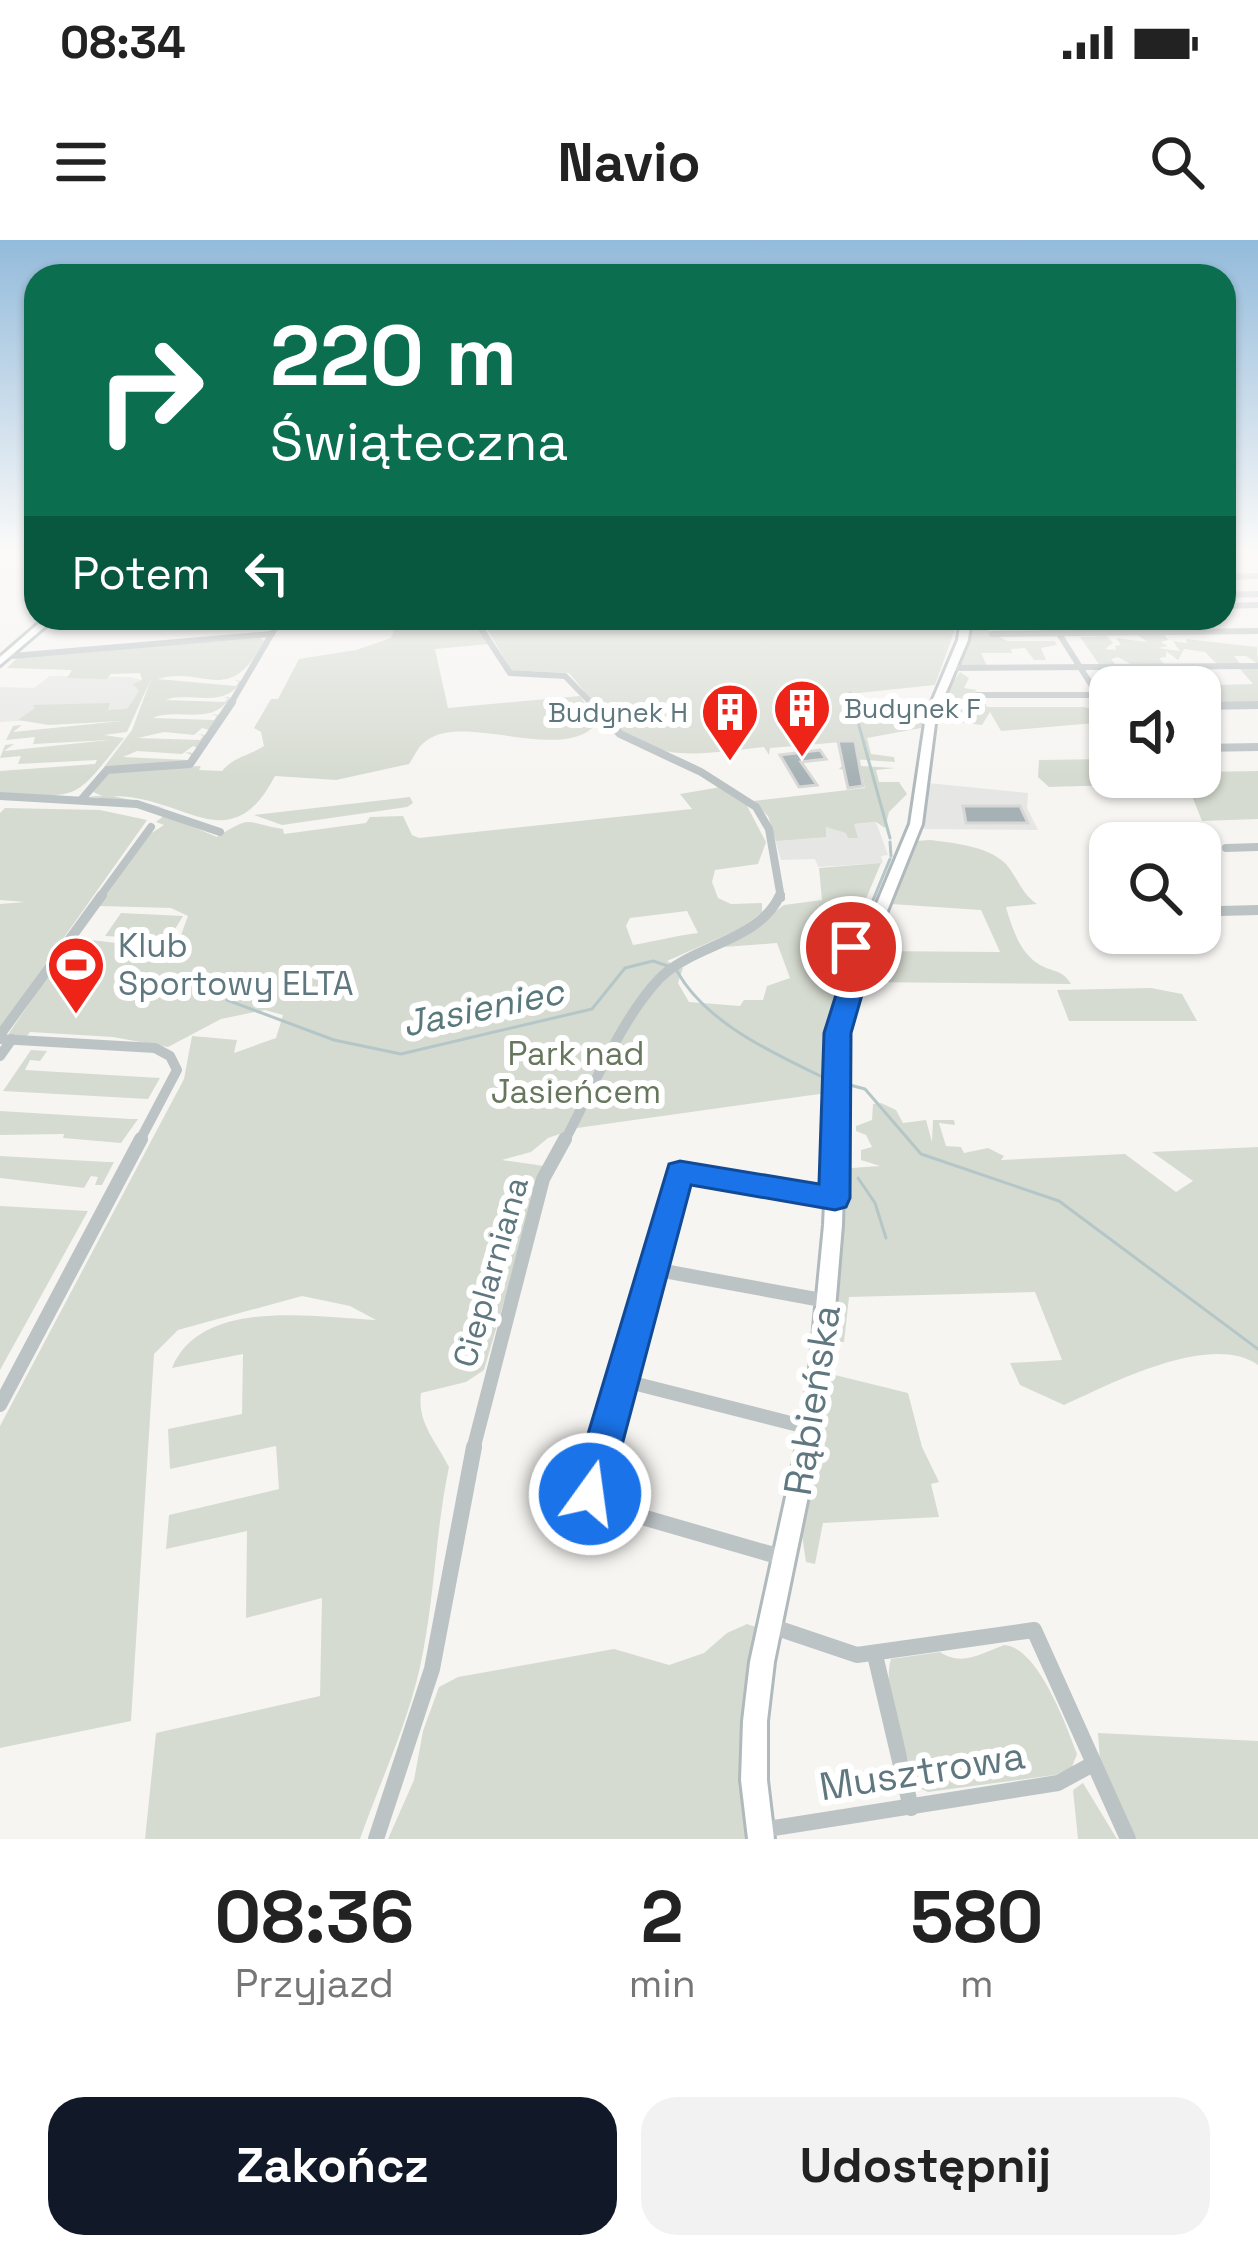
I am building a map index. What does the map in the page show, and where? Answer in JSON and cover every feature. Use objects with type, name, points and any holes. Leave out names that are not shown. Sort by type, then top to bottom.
[{"type":"street","points":[[2,659],[36,630]]},
{"type":"street","points":[[2,659],[283,630]]},
{"type":"street","name":"Cieplarniana","points":[[376,1839],[432,1669],[482,1404],[540,1186],[633,1017],[671,968],[734,938],[779,903],[780,882],[765,820],[751,803],[721,783],[620,734],[568,678],[555,672],[508,672],[482,630]]},
{"type":"street","name":"Rąbieńska","points":[[760,1835],[752,1740],[812,1429],[835,1198],[838,1026],[916,824],[931,716],[963,630]]},
{"type":"street","points":[[1056,630],[1089,684]]},
{"type":"street","points":[[81,800],[107,770],[192,763],[274,631]]},
{"type":"street","points":[[992,634],[1258,631]]},
{"type":"street","points":[[952,668],[1258,666]]},
{"type":"street","points":[[976,695],[1089,694]]},
{"type":"street","points":[[1221,706],[1258,705]]},
{"type":"street","points":[[1221,748],[1258,747]]},
{"type":"street","points":[[0,796],[146,806],[220,832]]},
{"type":"street","points":[[0,1055],[4,1038],[151,827]]},
{"type":"street","points":[[1226,848],[1258,847]]},
{"type":"street","points":[[1221,911],[1258,910]]},
{"type":"street","points":[[0,1405],[177,1070],[172,1058],[145,1046],[4,1038]]},
{"type":"street","points":[[785,1558],[592,1498],[590,1486],[680,1172],[835,1198]]},
{"type":"street","points":[[653,1269],[827,1301]]},
{"type":"street","points":[[621,1380],[812,1429]]},
{"type":"street","points":[[771,1626],[843,1652],[875,1654],[1034,1630],[1128,1839]]},
{"type":"street","points":[[875,1654],[910,1808]]},
{"type":"street","name":"Musztrowa","points":[[760,1835],[1058,1784],[1091,1765]]},
{"type":"shaded area","points":[[50,676],[145,681],[131,714],[0,722],[0,687],[34,688]]},
{"type":"shaded area","points":[[928,783],[1028,793],[1027,808],[1038,830],[921,829]]},
{"type":"shaded area","points":[[876,822],[888,855],[881,856],[883,863],[818,867],[815,859],[781,860],[773,833]]},
{"type":"green space","points":[[394,630],[478,630],[489,644],[435,649],[448,708],[580,696],[598,722],[583,734],[563,739],[443,733],[423,743],[409,764],[336,780],[275,776],[258,802],[241,815],[223,820],[139,799],[113,796],[166,808],[89,796],[102,796],[91,791],[103,776],[115,771],[201,766],[199,770],[222,771],[264,746],[261,732],[254,728],[271,699],[278,699],[299,659],[356,650],[391,638]]},
{"type":"green space","points":[[488,630],[954,632],[935,685],[849,694],[859,708],[929,701],[921,728],[867,738],[871,754],[894,757],[895,762],[837,758],[859,759],[854,741],[770,748],[769,755],[764,747],[695,753],[656,749],[618,728],[569,673],[511,670]]},
{"type":"green space","points":[[987,630],[1007,641],[1055,641],[1057,645],[1041,648],[1046,660],[1034,660],[1025,648],[1011,649],[1012,653],[981,653],[988,668],[959,667],[971,633]]},
{"type":"green space","points":[[1164,634],[1168,640],[1161,642],[1168,646],[1158,648],[1180,651],[1173,641],[1257,647],[1258,664],[1246,656],[1234,656],[1240,664],[1218,665],[1205,652],[1184,649],[1178,660],[1166,651],[1166,657],[1159,658],[1165,665],[1134,666],[1118,657],[1111,659],[1117,666],[1100,666],[1080,637],[1107,636],[1113,643],[1105,649],[1116,650],[1121,645],[1116,638],[1147,642],[1138,635]]},
{"type":"green space","points":[[264,641],[251,661],[227,679],[158,679],[236,686],[239,682],[235,680],[241,681],[234,690],[226,695],[166,700],[225,702],[228,698],[222,697],[230,697],[223,706],[214,711],[153,718],[214,720],[217,716],[211,714],[219,715],[209,730],[138,738],[200,740],[203,736],[198,734],[205,735],[198,748],[193,746],[182,754],[137,751],[123,757],[188,760],[191,755],[185,752],[193,753],[188,761],[104,767],[132,730],[151,679],[127,732],[104,735],[124,738],[84,785],[47,796],[0,794],[0,771],[95,764],[97,760],[18,764],[21,756],[0,758],[5,745],[14,744],[4,751],[109,740],[33,744],[35,737],[6,740],[13,726],[22,725],[13,732],[122,721],[49,725],[18,720],[33,705],[110,703],[108,710],[127,709],[139,691],[133,684],[142,680],[140,673],[111,674],[106,679],[67,678],[72,670],[7,668],[19,656]]},
{"type":"green space","points":[[1258,668],[1258,703],[1221,704],[1221,685],[1253,684],[1240,669]]},
{"type":"green space","points":[[960,672],[969,678],[964,688],[977,690],[970,695],[981,697],[987,707],[1084,707],[1089,708],[1089,724],[1001,731],[990,712],[982,725],[939,720],[948,688]]},
{"type":"green space","points":[[1089,759],[1089,786],[1049,787],[1038,777],[1039,760]]},
{"type":"green space","points":[[843,765],[895,768],[876,770],[879,782],[899,782],[907,794],[889,812],[885,828],[876,822],[854,824],[858,838],[848,838],[826,827],[826,837],[776,841],[768,816],[753,801],[865,788],[862,772],[839,769]]},
{"type":"green space","points":[[1258,771],[1258,819],[1202,821],[1193,798],[1221,798],[1221,772]]},
{"type":"green space","name":"Park nad Jasieńcem","points":[[721,787],[746,804],[766,842],[758,864],[715,870],[712,882],[718,898],[731,904],[762,903],[762,912],[744,927],[667,961],[673,964],[669,969],[683,968],[678,983],[689,1002],[740,1006],[744,1000],[763,1000],[767,986],[790,978],[777,943],[724,947],[784,905],[822,900],[819,868],[881,863],[852,932],[856,938],[835,1014],[827,1093],[577,1128],[548,1138],[531,1152],[502,1160],[544,1166],[484,1370],[466,1382],[421,1393],[425,1423],[449,1467],[430,1606],[411,1699],[360,1839],[145,1839],[156,1733],[320,1696],[322,1598],[246,1618],[247,1531],[166,1549],[169,1515],[279,1489],[276,1446],[170,1469],[168,1429],[242,1414],[243,1354],[172,1368],[187,1345],[207,1330],[233,1321],[292,1315],[376,1320],[350,1306],[302,1296],[178,1330],[154,1354],[131,1721],[0,1748],[0,1426],[184,1079],[192,1036],[237,1040],[234,1053],[276,1038],[283,1015],[265,1010],[221,1019],[168,1047],[113,1037],[30,1032],[26,1037],[7,1036],[74,938],[168,949],[177,946],[188,916],[171,908],[98,906],[150,834],[164,825],[156,822],[165,815],[217,837],[248,822],[283,829],[284,834],[366,823],[370,817],[403,816],[412,835],[419,838],[692,809],[680,794]],"holes":[[[687,911],[698,933],[633,945],[626,926],[630,918]]]},
{"type":"green space","points":[[410,797],[413,803],[407,807],[282,825],[254,815]]},
{"type":"green space","points":[[5,808],[100,810],[147,820],[0,1028],[0,904],[25,902],[0,900],[0,813]]},
{"type":"green space","points":[[916,841],[980,849],[1006,864],[1037,904],[1006,907],[1017,938],[1031,958],[1064,975],[1071,984],[860,982],[872,951],[1000,952],[981,910],[891,904]]},
{"type":"green space","points":[[121,913],[183,916],[169,939],[105,936]]},
{"type":"green space","points":[[1151,988],[1182,994],[1197,1021],[1069,1021],[1057,990]]},
{"type":"green space","points":[[31,1050],[47,1051],[40,1061],[30,1060],[25,1070],[160,1078],[148,1099],[3,1091]]},
{"type":"green space","points":[[873,1104],[896,1110],[903,1123],[926,1120],[932,1142],[933,1120],[954,1120],[955,1125],[939,1123],[946,1146],[961,1147],[964,1153],[988,1148],[1004,1156],[1001,1160],[1125,1154],[1176,1192],[1193,1181],[1152,1152],[1258,1147],[1258,1365],[1238,1356],[1188,1357],[1133,1374],[1064,1405],[1020,1385],[1010,1363],[1062,1360],[1035,1292],[849,1297],[844,1342],[833,1342],[842,1167],[844,1159],[851,1168],[880,1166],[861,1160],[861,1150],[872,1147],[856,1126],[872,1120]]},
{"type":"green space","points":[[0,1111],[138,1119],[121,1143],[63,1138],[64,1134],[0,1135]]},
{"type":"green space","points":[[0,1156],[114,1162],[102,1185],[95,1185],[98,1177],[91,1176],[84,1188],[0,1178]]},
{"type":"green space","points":[[0,1206],[88,1211],[0,1370]]},
{"type":"green space","points":[[835,1375],[908,1393],[922,1447],[939,1482],[931,1484],[939,1517],[823,1523],[815,1564],[806,1562],[802,1535],[796,1532],[826,1378]]},
{"type":"green space","points":[[747,1624],[759,1628],[742,1733],[748,1839],[388,1839],[414,1780],[423,1731],[439,1687],[458,1677],[614,1649],[669,1665],[704,1653],[727,1633]]},
{"type":"green space","points":[[1004,1645],[1028,1659],[1049,1689],[1077,1754],[1072,1767],[1055,1775],[928,1792],[917,1787],[892,1705],[891,1659],[940,1652],[964,1658]]},
{"type":"green space","points":[[1098,1733],[1258,1741],[1258,1839],[1136,1839],[1100,1762]]},
{"type":"green space","points":[[1083,1783],[1117,1839],[1078,1839],[1073,1790]]},
{"type":"building","points":[[838,741],[855,741],[863,786],[848,788]]},
{"type":"building","points":[[820,750],[826,759],[801,762],[817,785],[799,787],[780,755]]},
{"type":"building","points":[[963,806],[1020,806],[1028,823],[966,823]]},
{"type":"waterway","points":[[850,693],[890,838]]},
{"type":"waterway","points":[[890,842],[891,856]]},
{"type":"waterway","points":[[857,939],[890,859]]},
{"type":"waterway","name":"Jasieniec","points":[[227,1000],[334,1040],[401,1054],[592,1009],[625,968],[653,961],[668,966]]},
{"type":"waterway","points":[[842,980],[848,965]]},
{"type":"waterway","name":"Jasieniec","points":[[677,971],[724,1022],[831,1081]]},
{"type":"waterway","points":[[833,1004],[841,983]]},
{"type":"waterway","name":"Jasieniec","points":[[846,1084],[865,1089],[921,1154],[1059,1201],[1258,1349]]},
{"type":"waterway","points":[[858,1178],[875,1203],[886,1238]]},
{"type":"place","name":"Budynek F","points":[[802,759]]},
{"type":"place","name":"Budynek H","points":[[730,763]]},
{"type":"place","name":"Klub Sportowy ELTA","points":[[76,1016]]},
{"type":"route","points":[[590,1494],[680,1172],[835,1198],[837,1033],[860,960],[850,955],[851,947]]}]
